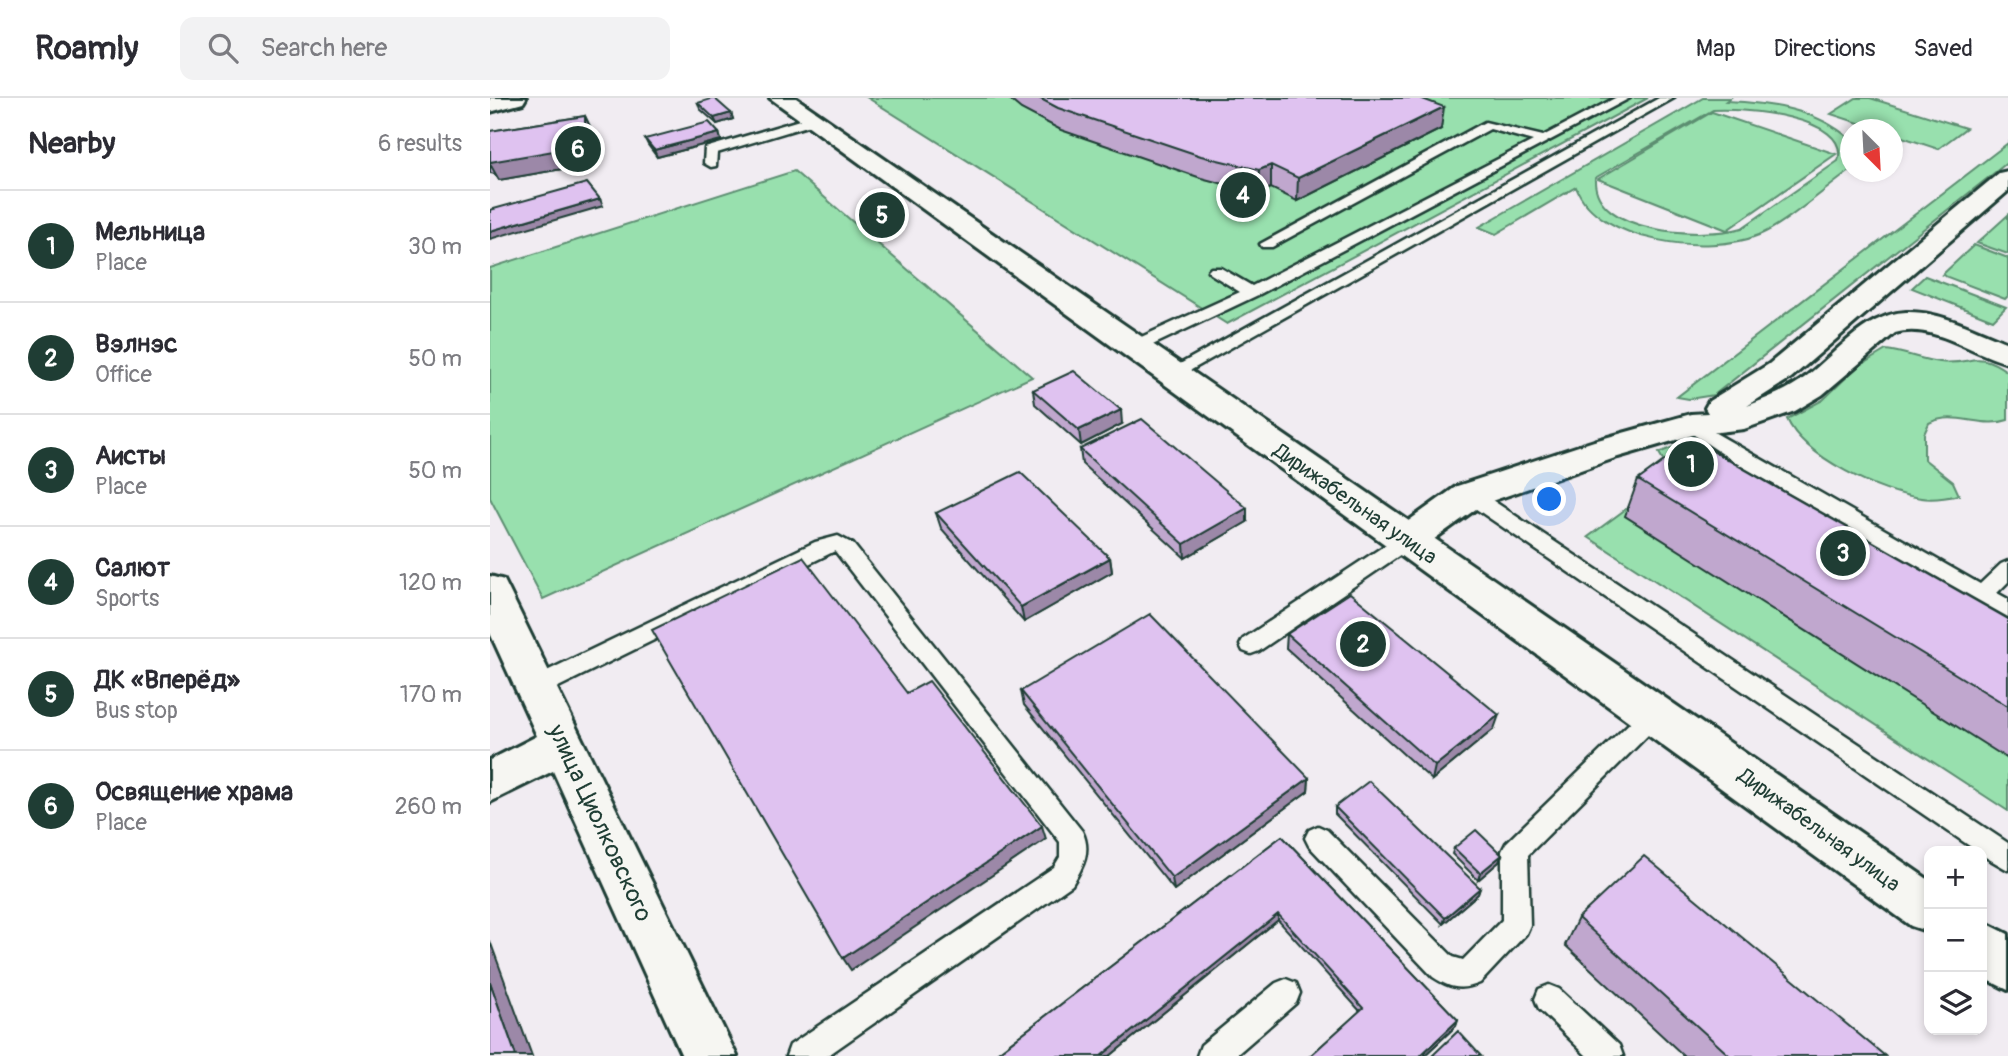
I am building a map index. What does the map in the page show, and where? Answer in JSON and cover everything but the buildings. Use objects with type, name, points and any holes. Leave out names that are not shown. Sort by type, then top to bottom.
[{"type":"street","points":[[490,105],[515,98]]},
{"type":"street","name":"Дирижабельная улица","points":[[781,98],[1924,905]]},
{"type":"street","points":[[1691,425],[1780,372],[2008,178]]},
{"type":"street","points":[[1406,541],[1470,495],[1606,449],[1691,425],[1744,419],[1783,404],[1811,388],[1884,327],[1905,321],[1933,324],[2008,354]]},
{"type":"street","name":"улица Циолковского","points":[[490,590],[710,1056]]},
{"type":"street","points":[[490,782],[563,744]]},
{"type":"street","points":[[1987,950],[2008,965]]},
{"type":"lane","points":[[1134,347],[1252,292],[1624,98]]},
{"type":"lane","points":[[1171,374],[1668,98]]},
{"type":"lane","points":[[711,163],[710,152],[813,120]]},
{"type":"lane","points":[[1267,244],[1489,125],[1545,140]]},
{"type":"lane","points":[[1216,271],[1252,292]]},
{"type":"lane","points":[[1691,425],[1745,460],[2008,609]]},
{"type":"lane","points":[[1470,495],[2008,859]]},
{"type":"lane","points":[[1251,645],[1406,541]]},
{"type":"lane","points":[[536,687],[822,547],[838,543],[846,549],[1073,839],[1073,859],[1063,876],[801,1056]]},
{"type":"lane","points":[[1983,594],[2008,569]]},
{"type":"lane","points":[[1318,838],[1443,967],[1456,975],[1470,973],[1516,925],[1515,851],[1655,713]]},
{"type":"lane","points":[[1212,1056],[1286,993]]},
{"type":"lane","points":[[1549,999],[1608,1056]]},
{"type":"green space","points":[[868,98],[1648,98],[1227,324]]},
{"type":"green space","points":[[1703,98],[1730,98],[1726,101],[1776,106],[1807,114],[1840,131],[1840,179],[1805,206],[1759,235],[1713,244],[1657,240],[1630,232],[1607,221],[1588,206],[1576,187],[1496,234],[1479,227]],"holes":[[[1713,110],[1745,111],[1790,118],[1811,124],[1828,133],[1838,146],[1838,161],[1742,228],[1725,231],[1678,232],[1630,222],[1611,211],[1599,197],[1595,178]]]},
{"type":"green space","points":[[1856,98],[1870,98],[1966,128],[1938,149],[1903,137],[1903,119],[1846,119],[1831,114]]},
{"type":"green space","points":[[1712,112],[1836,154],[1727,230],[1598,179]]},
{"type":"green space","points":[[2008,143],[2008,162],[1714,395],[1689,399],[1677,397]]},
{"type":"green space","points":[[794,171],[1032,377],[543,599],[490,498],[490,268]]},
{"type":"green space","points":[[2008,215],[2008,254],[1977,243]]},
{"type":"green space","points":[[1974,245],[2008,258],[2008,296],[2005,299],[1942,275]]},
{"type":"green space","points":[[1925,276],[2006,307],[1993,320],[1912,288]]},
{"type":"green space","points":[[1886,350],[1940,362],[1980,359],[2008,372],[2008,420],[1988,422],[1949,418],[1929,423],[1924,434],[1924,459],[1953,482],[1959,495],[1921,498],[1904,495],[1866,481],[1845,471],[1809,447],[1787,419],[1823,400],[1856,368]]},
{"type":"green space","points":[[1682,443],[2008,634],[2008,811],[1588,537],[1672,475],[1659,453]]},
{"type":"place","name":"Освящение храма","points":[[578,149]]},
{"type":"place","name":"Салют","points":[[1243,195]]},
{"type":"place","name":"ДК «Вперёд»","points":[[882,215]]},
{"type":"place","name":"Мельница","points":[[1691,464]]},
{"type":"place","name":"Аисты","points":[[1843,553]]},
{"type":"place","name":"Вэлнэс","points":[[1363,644]]}]
